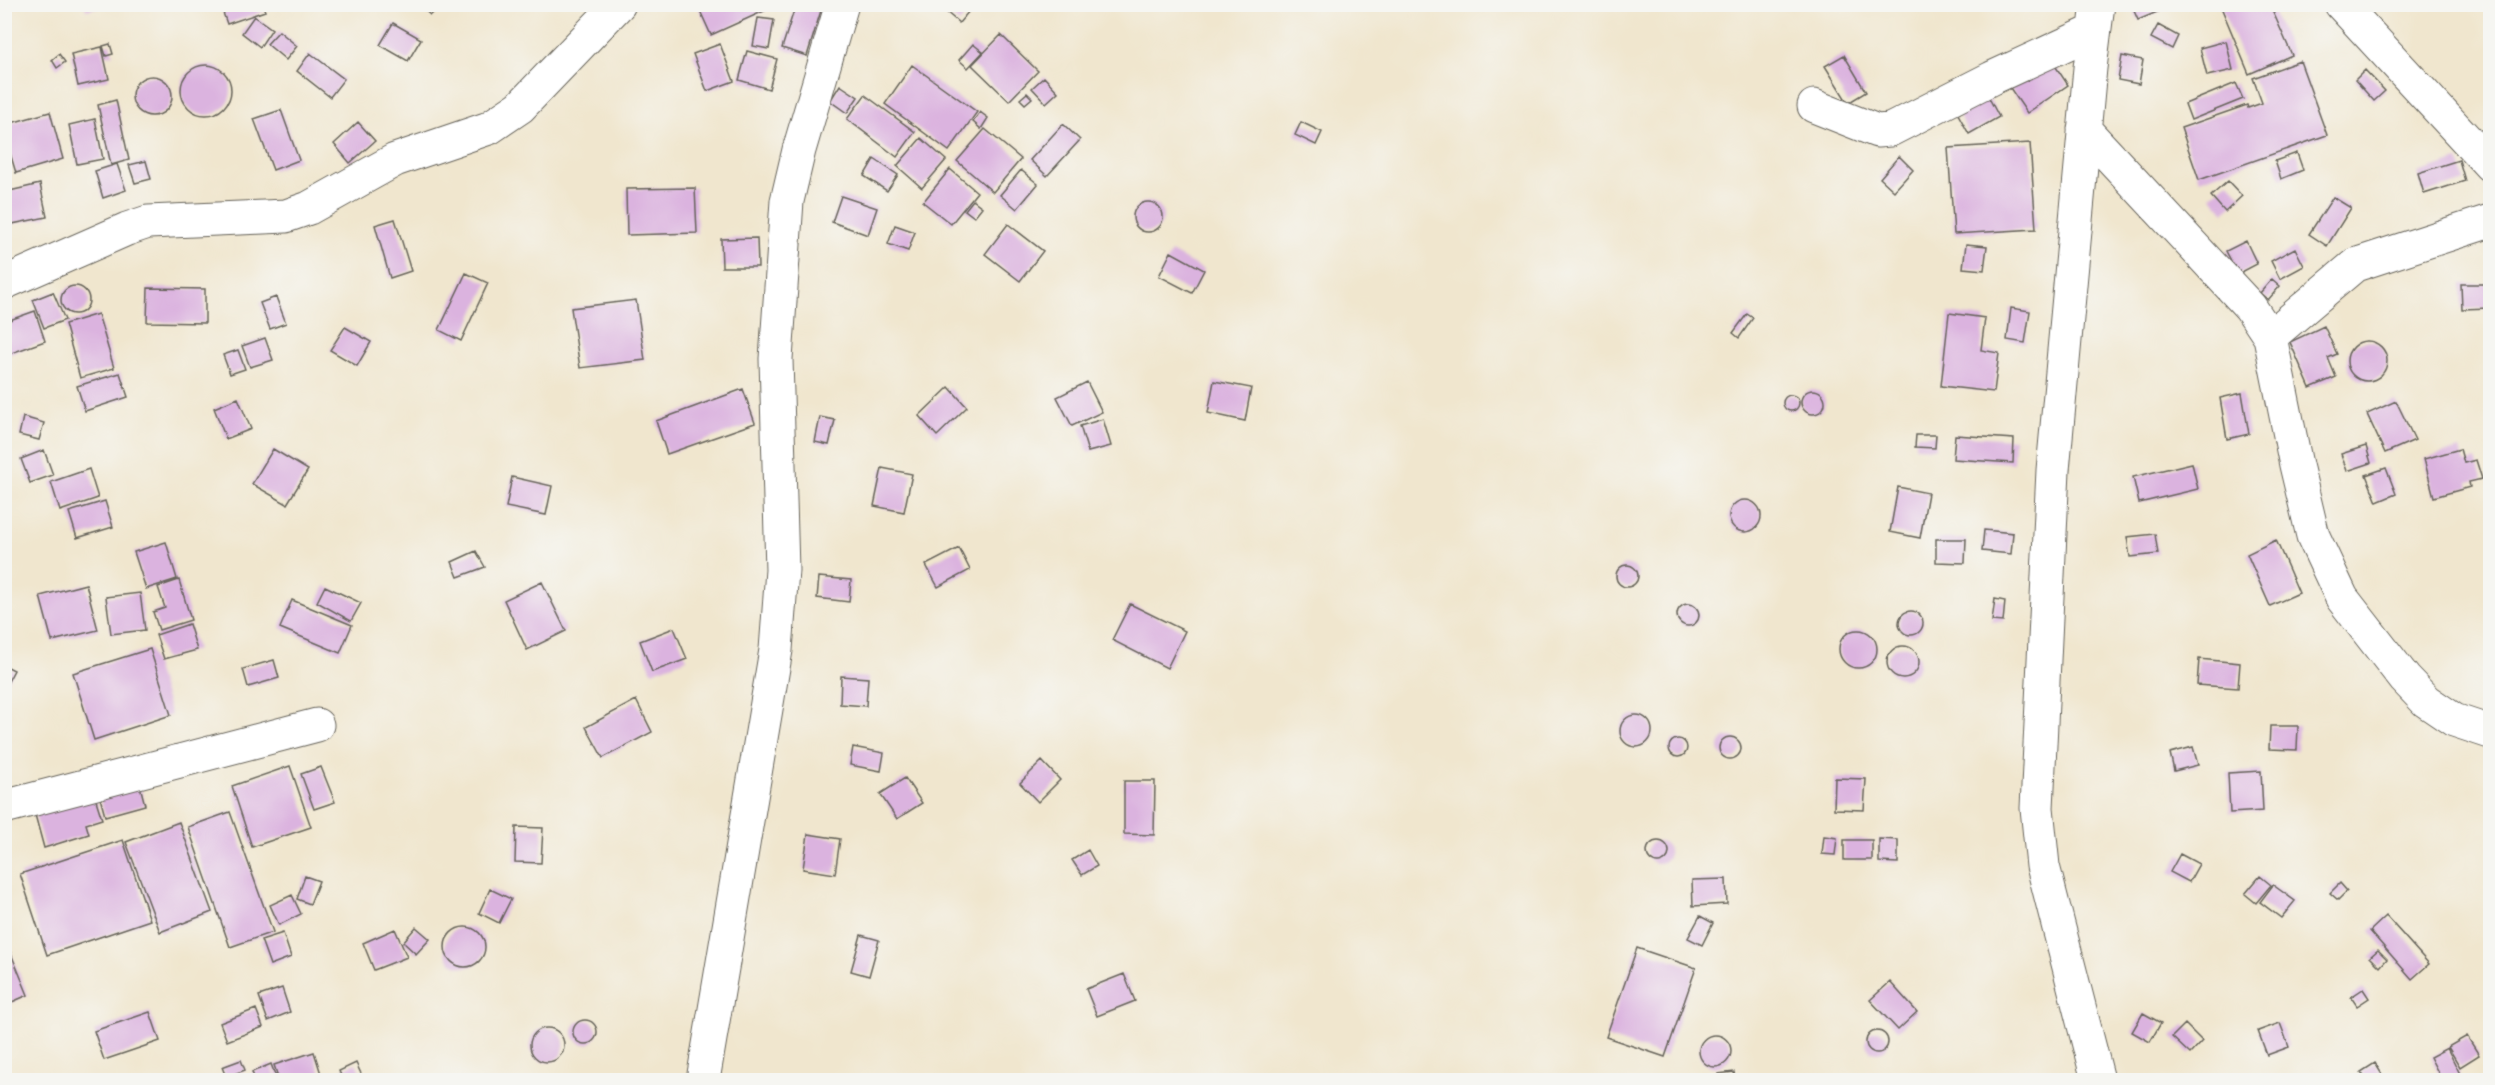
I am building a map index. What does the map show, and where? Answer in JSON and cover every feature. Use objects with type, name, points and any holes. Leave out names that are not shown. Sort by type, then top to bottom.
[{"type":"street","points":[[4,284],[127,229],[148,222],[286,216],[309,208],[395,160],[489,128],[520,107],[619,4]]},
{"type":"street","points":[[703,1080],[777,650],[782,570],[776,358],[787,201],[799,150],[842,4]]},
{"type":"street","points":[[2341,4],[2490,165]]},
{"type":"street","points":[[1814,106],[1877,131],[1890,130],[1992,78],[2096,18]]},
{"type":"street","points":[[2096,18],[2053,470],[2037,808],[2043,866],[2098,1080]]},
{"type":"street","points":[[2084,129],[2250,307],[2270,338],[2313,536],[2342,598],[2404,679],[2426,701],[2454,720],[2490,732]]},
{"type":"street","points":[[2270,338],[2355,265],[2490,221]]},
{"type":"street","points":[[4,807],[317,725]]},
{"type":"building","points":[[85,4],[105,4],[105,5],[86,10]]},
{"type":"building","points":[[220,4],[262,4],[265,11],[227,24]]},
{"type":"building","points":[[418,4],[441,4],[430,15]]},
{"type":"building","points":[[697,4],[771,4],[773,7],[711,35]]},
{"type":"building","points":[[796,4],[823,4],[807,56],[782,48]]},
{"type":"building","points":[[937,4],[975,4],[959,23]]},
{"type":"building","points":[[2131,4],[2174,4],[2174,5],[2138,20]]},
{"type":"building","points":[[2270,5],[2292,55],[2249,74],[2221,7]]},
{"type":"building","points":[[254,16],[272,29],[260,47],[242,33]]},
{"type":"building","points":[[758,18],[774,20],[769,49],[753,46]]},
{"type":"building","points":[[393,23],[421,39],[408,61],[380,45]]},
{"type":"building","points":[[2158,25],[2178,36],[2172,49],[2151,38]]},
{"type":"building","points":[[279,31],[297,46],[286,60],[267,44]]},
{"type":"building","points":[[1001,35],[1038,71],[1009,101],[972,65]]},
{"type":"building","points":[[2226,41],[2233,70],[2207,76],[2200,48]]},
{"type":"building","points":[[110,44],[113,54],[106,56],[103,46]]},
{"type":"building","points":[[720,44],[734,81],[707,91],[693,54]]},
{"type":"building","points":[[973,44],[983,52],[968,68],[959,60]]},
{"type":"building","points":[[102,47],[109,79],[78,86],[71,54]]},
{"type":"building","points":[[747,51],[777,59],[769,89],[739,80]]},
{"type":"building","points":[[310,53],[344,79],[330,97],[297,71]]},
{"type":"building","points":[[59,54],[65,62],[57,68],[52,60]]},
{"type":"building","points":[[1844,55],[1866,92],[1848,103],[1825,66]]},
{"type":"building","points":[[2122,56],[2143,60],[2139,84],[2118,80]]},
{"type":"building","points":[[2050,58],[2068,85],[2027,113],[2008,85]]},
{"type":"building","points":[[2300,61],[2327,135],[2199,180],[2181,128],[2247,105],[2248,108],[2262,103],[2253,78]]},
{"type":"building","points":[[201,65],[211,65],[224,72],[231,85],[231,95],[224,108],[211,115],[201,115],[192,111],[185,104],[181,95],[181,85],[185,76],[192,69]]},
{"type":"building","points":[[912,65],[977,112],[949,151],[885,104]]},
{"type":"building","points":[[2365,70],[2385,91],[2374,101],[2355,80]]},
{"type":"building","points":[[152,76],[160,77],[166,82],[171,88],[171,104],[166,110],[160,115],[152,116],[144,115],[138,110],[133,104],[132,96],[133,88],[138,82],[144,77]]},
{"type":"building","points":[[1044,77],[1058,92],[1046,103],[1032,88]]},
{"type":"building","points":[[2236,83],[2243,99],[2191,120],[2185,104]]},
{"type":"building","points":[[840,85],[858,97],[847,113],[830,101]]},
{"type":"building","points":[[1027,93],[1032,98],[1025,104],[1020,99]]},
{"type":"building","points":[[865,95],[915,132],[897,157],[847,119]]},
{"type":"building","points":[[1988,96],[1999,117],[1969,134],[1958,114]]},
{"type":"building","points":[[116,100],[129,160],[111,165],[98,105]]},
{"type":"building","points":[[281,110],[299,160],[273,170],[254,119]]},
{"type":"building","points":[[50,112],[63,159],[16,173],[4,133],[4,125]]},
{"type":"building","points":[[980,112],[988,118],[981,129],[973,122]]},
{"type":"building","points":[[95,119],[103,159],[77,164],[69,125]]},
{"type":"building","points":[[358,122],[375,141],[350,163],[334,144]]},
{"type":"building","points":[[1301,122],[1322,132],[1316,145],[1295,135]]},
{"type":"building","points":[[1063,124],[1080,140],[1047,176],[1030,160]]},
{"type":"building","points":[[985,129],[1021,159],[993,192],[957,161]]},
{"type":"building","points":[[921,138],[946,160],[922,188],[897,166]]},
{"type":"building","points":[[2030,143],[2036,229],[1954,234],[1948,148]]},
{"type":"building","points":[[2297,153],[2303,170],[2281,179],[2275,161]]},
{"type":"building","points":[[1899,156],[1913,170],[1894,191],[1880,178]]},
{"type":"building","points":[[874,159],[898,175],[887,191],[864,176]]},
{"type":"building","points":[[2459,160],[2465,181],[2424,194],[2418,173]]},
{"type":"building","points":[[146,161],[151,179],[135,183],[129,165]]},
{"type":"building","points":[[117,164],[126,190],[103,198],[95,171]]},
{"type":"building","points":[[950,169],[977,192],[951,224],[923,202]]},
{"type":"building","points":[[1021,170],[1038,184],[1017,209],[1000,195]]},
{"type":"building","points":[[2228,181],[2242,196],[2225,212],[2211,196]]},
{"type":"building","points":[[40,184],[47,217],[12,224],[5,192]]},
{"type":"building","points":[[695,188],[697,233],[627,235],[626,189]]},
{"type":"building","points":[[841,196],[877,208],[868,235],[832,222]]},
{"type":"building","points":[[2333,197],[2351,208],[2327,246],[2309,234]]},
{"type":"building","points":[[973,200],[982,207],[974,217],[965,210]]},
{"type":"building","points":[[1148,202],[1154,203],[1162,211],[1162,223],[1154,231],[1148,232],[1142,231],[1134,223],[1133,217],[1134,211],[1142,203]]},
{"type":"building","points":[[395,219],[411,271],[390,278],[375,225]]},
{"type":"building","points":[[1008,224],[1043,251],[1020,281],[985,254]]},
{"type":"building","points":[[895,225],[915,232],[908,251],[888,244]]},
{"type":"building","points":[[757,238],[758,267],[722,267],[721,239]]},
{"type":"building","points":[[2246,241],[2257,264],[2238,274],[2226,251]]},
{"type":"building","points":[[1966,244],[1987,246],[1984,270],[1963,268]]},
{"type":"building","points":[[2295,248],[2304,266],[2280,279],[2271,261]]},
{"type":"building","points":[[1171,252],[1204,270],[1192,293],[1159,276]]},
{"type":"building","points":[[466,273],[488,283],[461,341],[439,330]]},
{"type":"building","points":[[2272,279],[2280,286],[2268,300],[2260,293]]},
{"type":"building","points":[[2461,284],[2490,284],[2490,308],[2462,309]]},
{"type":"building","points":[[75,286],[85,290],[89,300],[85,310],[75,314],[65,310],[61,300],[65,290]]},
{"type":"building","points":[[148,288],[205,289],[205,323],[147,322]]},
{"type":"building","points":[[53,292],[65,320],[44,328],[33,300]]},
{"type":"building","points":[[276,297],[286,323],[270,329],[260,303]]},
{"type":"building","points":[[636,300],[645,360],[580,368],[571,308]]},
{"type":"building","points":[[2011,308],[2030,311],[2025,343],[2007,340]]},
{"type":"building","points":[[35,311],[45,341],[6,355],[4,322]]},
{"type":"building","points":[[1949,313],[1985,318],[1981,350],[1999,353],[1994,392],[1941,386]]},
{"type":"building","points":[[98,314],[114,368],[80,378],[65,324]]},
{"type":"building","points":[[1747,314],[1753,318],[1739,338],[1733,333]]},
{"type":"building","points":[[2324,326],[2337,354],[2328,358],[2336,377],[2310,388],[2290,342]]},
{"type":"building","points":[[345,327],[371,342],[357,366],[330,350]]},
{"type":"building","points":[[265,338],[273,360],[250,367],[242,346]]},
{"type":"building","points":[[2367,341],[2381,347],[2387,361],[2381,375],[2367,381],[2353,375],[2347,361],[2353,347]]},
{"type":"building","points":[[238,350],[245,369],[230,374],[223,355]]},
{"type":"building","points":[[120,373],[128,397],[85,411],[77,386]]},
{"type":"building","points":[[1214,381],[1251,388],[1245,421],[1208,413]]},
{"type":"building","points":[[1087,382],[1102,412],[1072,426],[1057,397]]},
{"type":"building","points":[[949,387],[967,407],[937,436],[919,416]]},
{"type":"building","points":[[743,389],[755,423],[667,454],[656,421]]},
{"type":"building","points":[[1813,390],[1821,394],[1825,402],[1821,410],[1813,414],[1805,410],[1801,402],[1805,394]]},
{"type":"building","points":[[2242,393],[2249,434],[2227,439],[2220,398]]},
{"type":"building","points":[[1791,395],[1799,403],[1791,411],[1783,403]]},
{"type":"building","points":[[238,398],[251,429],[226,439],[214,408]]},
{"type":"building","points":[[2396,401],[2415,440],[2385,453],[2367,414]]},
{"type":"building","points":[[23,417],[44,423],[39,440],[19,435]]},
{"type":"building","points":[[820,417],[835,420],[829,445],[815,442]]},
{"type":"building","points":[[1103,419],[1111,446],[1088,452],[1080,426]]},
{"type":"building","points":[[1916,435],[1936,435],[1935,448],[1915,447]]},
{"type":"building","points":[[1955,435],[2014,439],[2013,463],[1953,459]]},
{"type":"building","points":[[2366,446],[2371,463],[2347,471],[2341,454]]},
{"type":"building","points":[[273,449],[308,470],[287,504],[252,484]]},
{"type":"building","points":[[2460,449],[2464,463],[2476,460],[2482,479],[2469,482],[2470,487],[2434,497],[2424,459]]},
{"type":"building","points":[[44,450],[53,475],[30,483],[21,459]]},
{"type":"building","points":[[2192,463],[2198,489],[2139,503],[2133,477]]},
{"type":"building","points":[[882,468],[912,474],[904,512],[874,506]]},
{"type":"building","points":[[2386,468],[2396,494],[2377,502],[2366,475]]},
{"type":"building","points":[[89,469],[98,498],[60,511],[51,482]]},
{"type":"building","points":[[512,477],[552,486],[546,515],[506,507]]},
{"type":"building","points":[[1898,487],[1928,493],[1920,538],[1890,532]]},
{"type":"building","points":[[1745,500],[1756,505],[1761,516],[1756,527],[1745,532],[1734,527],[1729,516],[1734,505]]},
{"type":"building","points":[[105,501],[113,527],[77,538],[69,512]]},
{"type":"building","points":[[1984,530],[2013,533],[2011,554],[1982,551]]},
{"type":"building","points":[[2155,534],[2158,554],[2130,557],[2127,537]]},
{"type":"building","points":[[1936,539],[1966,539],[1965,563],[1936,562]]},
{"type":"building","points":[[2276,540],[2299,593],[2270,606],[2247,554]]},
{"type":"building","points":[[166,542],[177,579],[146,589],[134,552]]},
{"type":"building","points":[[959,548],[970,570],[938,587],[926,565]]},
{"type":"building","points":[[476,551],[485,567],[458,577],[452,562]]},
{"type":"building","points":[[1627,565],[1635,568],[1638,576],[1635,584],[1627,587],[1619,584],[1616,576],[1619,568]]},
{"type":"building","points":[[819,577],[851,580],[849,602],[817,598]]},
{"type":"building","points":[[179,580],[191,620],[159,630],[153,612],[165,608],[158,587]]},
{"type":"building","points":[[542,582],[566,631],[527,650],[504,600]]},
{"type":"building","points":[[86,584],[98,630],[52,641],[40,596]]},
{"type":"building","points":[[325,586],[361,603],[351,621],[317,602]]},
{"type":"building","points":[[140,593],[145,630],[111,634],[106,597]]},
{"type":"building","points":[[1995,599],[2005,601],[2003,622],[1992,621]]},
{"type":"building","points":[[292,600],[352,625],[340,653],[280,628]]},
{"type":"building","points":[[1130,604],[1185,631],[1167,668],[1112,640]]},
{"type":"building","points":[[1688,604],[1696,607],[1699,615],[1696,623],[1688,626],[1680,623],[1677,615],[1680,607]]},
{"type":"building","points":[[1911,611],[1916,612],[1922,618],[1922,628],[1916,634],[1911,635],[1906,634],[1900,628],[1899,623],[1900,618],[1906,612]]},
{"type":"building","points":[[189,624],[197,650],[164,659],[156,635]]},
{"type":"building","points":[[674,628],[687,659],[652,672],[640,641]]},
{"type":"building","points":[[1858,630],[1872,635],[1877,649],[1872,663],[1858,668],[1844,663],[1839,649],[1844,635]]},
{"type":"building","points":[[1903,646],[1914,651],[1919,662],[1914,673],[1903,678],[1892,673],[1887,662],[1892,651]]},
{"type":"building","points":[[150,649],[171,715],[94,740],[73,673]]},
{"type":"building","points":[[2199,659],[2240,663],[2238,688],[2197,685]]},
{"type":"building","points":[[274,660],[279,678],[248,687],[243,669]]},
{"type":"building","points":[[4,665],[14,670],[4,689]]},
{"type":"building","points":[[841,676],[868,678],[866,706],[840,704]]},
{"type":"building","points":[[636,700],[652,732],[603,758],[586,727]]},
{"type":"building","points":[[1636,715],[1647,720],[1652,731],[1647,742],[1636,747],[1625,742],[1620,731],[1625,720]]},
{"type":"building","points":[[2270,726],[2298,726],[2297,750],[2269,749]]},
{"type":"building","points":[[1730,737],[1738,740],[1741,748],[1738,756],[1730,759],[1722,756],[1719,748],[1722,740]]},
{"type":"building","points":[[1678,739],[1684,742],[1687,748],[1684,754],[1678,757],[1672,754],[1669,748],[1672,742]]},
{"type":"building","points":[[853,747],[884,753],[881,771],[850,765]]},
{"type":"building","points":[[2193,747],[2198,765],[2174,771],[2170,753]]},
{"type":"building","points":[[1042,761],[1060,780],[1038,802],[1020,783]]},
{"type":"building","points":[[290,766],[311,827],[252,847],[232,786]]},
{"type":"building","points":[[321,767],[335,802],[314,809],[301,774]]},
{"type":"building","points":[[2261,771],[2263,811],[2230,813],[2228,773]]},
{"type":"building","points":[[905,778],[922,803],[897,819],[880,794]]},
{"type":"building","points":[[1835,778],[1866,779],[1864,810],[1834,809]]},
{"type":"building","points":[[1124,781],[1155,781],[1154,835],[1124,834]]},
{"type":"building","points":[[139,782],[145,805],[105,816],[99,794]]},
{"type":"building","points":[[94,794],[102,819],[86,824],[89,834],[44,848],[34,811]]},
{"type":"building","points":[[230,812],[273,932],[230,947],[188,827]]},
{"type":"building","points":[[179,822],[212,912],[160,932],[126,842]]},
{"type":"building","points":[[516,827],[543,828],[541,863],[515,862]]},
{"type":"building","points":[[808,834],[840,839],[835,874],[803,869]]},
{"type":"building","points":[[1824,836],[1837,838],[1835,855],[1822,854]]},
{"type":"building","points":[[1879,839],[1898,840],[1898,863],[1879,862]]},
{"type":"building","points":[[123,840],[150,920],[47,955],[20,874]]},
{"type":"building","points":[[1844,840],[1872,840],[1872,860],[1844,860]]},
{"type":"building","points":[[1658,841],[1666,844],[1669,852],[1666,860],[1658,863],[1650,860],[1647,852],[1650,844]]},
{"type":"building","points":[[1088,850],[1097,866],[1082,875],[1072,860]]},
{"type":"building","points":[[2180,854],[2199,864],[2189,882],[2170,872]]},
{"type":"building","points":[[305,876],[319,881],[310,904],[297,899]]},
{"type":"building","points":[[2260,876],[2271,885],[2256,903],[2245,894]]},
{"type":"building","points":[[1726,879],[1727,904],[1693,906],[1692,880]]},
{"type":"building","points":[[2340,883],[2347,891],[2338,900],[2330,893]]},
{"type":"building","points":[[2273,885],[2295,901],[2281,918],[2260,902]]},
{"type":"building","points":[[490,889],[511,899],[499,923],[479,913]]},
{"type":"building","points":[[292,895],[301,914],[279,925],[270,905]]},
{"type":"building","points":[[1700,916],[1713,923],[1702,945],[1688,938]]},
{"type":"building","points":[[2386,916],[2429,964],[2412,979],[2370,931]]},
{"type":"building","points":[[416,927],[430,939],[416,954],[403,942]]},
{"type":"building","points":[[465,927],[473,928],[479,933],[484,939],[484,955],[479,961],[473,966],[465,967],[457,966],[451,961],[446,955],[445,947],[446,939],[451,933],[457,928]]},
{"type":"building","points":[[395,929],[407,957],[374,970],[363,943]]},
{"type":"building","points":[[283,933],[291,957],[270,965],[261,940]]},
{"type":"building","points":[[861,935],[879,940],[869,976],[851,971]]},
{"type":"building","points":[[5,939],[28,995],[5,1005]]},
{"type":"building","points":[[1637,948],[1696,968],[1665,1057],[1606,1037]]},
{"type":"building","points":[[2378,950],[2387,959],[2380,967],[2370,957]]},
{"type":"building","points":[[1124,974],[1135,1001],[1097,1016],[1086,989]]},
{"type":"building","points":[[1890,982],[1917,1012],[1898,1030],[1870,1000]]},
{"type":"building","points":[[282,988],[290,1012],[268,1021],[259,996]]},
{"type":"building","points":[[2363,989],[2369,998],[2357,1006],[2351,997]]},
{"type":"building","points":[[256,1009],[263,1027],[227,1041],[220,1023]]},
{"type":"building","points":[[150,1012],[160,1041],[104,1060],[94,1031]]},
{"type":"building","points":[[2143,1013],[2161,1023],[2150,1042],[2132,1032]]},
{"type":"building","points":[[585,1020],[590,1021],[596,1027],[596,1037],[590,1043],[585,1044],[580,1043],[574,1037],[573,1032],[574,1027],[580,1021]]},
{"type":"building","points":[[2280,1023],[2289,1047],[2267,1055],[2258,1031]]},
{"type":"building","points":[[2185,1024],[2202,1041],[2190,1054],[2172,1037]]},
{"type":"building","points":[[547,1028],[559,1033],[564,1045],[559,1057],[547,1062],[535,1057],[530,1045],[535,1033]]},
{"type":"building","points":[[1877,1031],[1885,1034],[1888,1042],[1885,1050],[1877,1053],[1869,1050],[1866,1042],[1869,1034]]},
{"type":"building","points":[[1715,1035],[1726,1040],[1731,1051],[1726,1062],[1715,1067],[1704,1062],[1699,1051],[1704,1040]]},
{"type":"building","points":[[2467,1036],[2479,1055],[2460,1067],[2448,1047]]},
{"type":"building","points":[[2447,1048],[2460,1074],[2448,1080],[2442,1080],[2430,1057]]},
{"type":"building","points":[[314,1052],[323,1080],[279,1080],[274,1065]]},
{"type":"building","points":[[241,1060],[245,1070],[226,1077],[222,1067]]},
{"type":"building","points":[[356,1063],[364,1080],[343,1080],[339,1071]]},
{"type":"building","points":[[2375,1063],[2383,1076],[2376,1080],[2366,1080],[2361,1072]]},
{"type":"building","points":[[271,1064],[277,1080],[255,1080],[252,1072]]},
{"type":"building","points":[[1734,1072],[1735,1080],[1719,1080],[1718,1074]]}]
